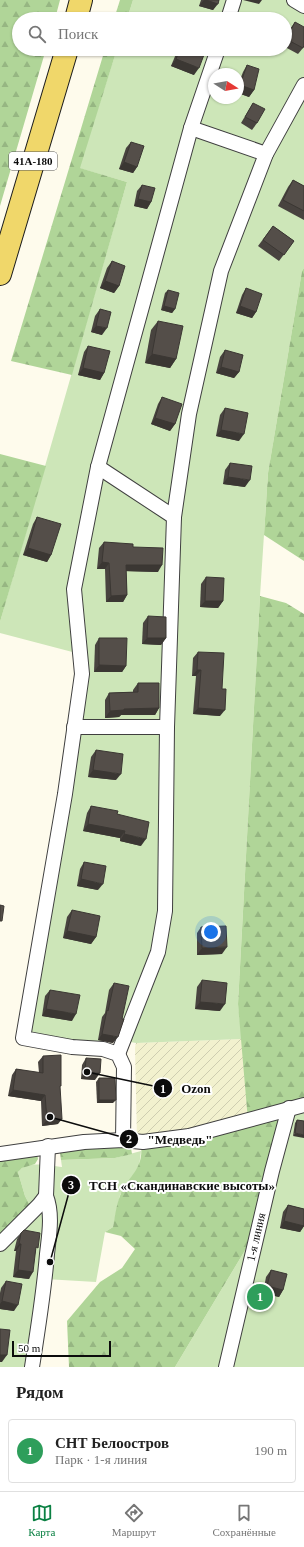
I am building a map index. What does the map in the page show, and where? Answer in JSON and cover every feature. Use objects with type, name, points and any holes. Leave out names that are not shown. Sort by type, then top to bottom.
[{"type":"main road","points":[[78,12],[81,0]]},
{"type":"main road","name":"41А-180","points":[[0,274],[65,56]]},
{"type":"street","points":[[230,12],[234,0]]},
{"type":"street","points":[[294,0],[304,6]]},
{"type":"street","points":[[118,1054],[103,1049],[72,1047],[23,1038],[63,802],[82,674],[74,589],[98,466],[191,128],[216,56]]},
{"type":"street","points":[[123,1140],[124,1067],[118,1054],[158,952],[165,911],[167,727],[174,517],[189,414],[221,271],[266,154],[304,85]]},
{"type":"street","points":[[191,128],[266,154]]},
{"type":"street","points":[[98,466],[174,517]]},
{"type":"street","points":[[74,727],[167,727]]},
{"type":"street","points":[[0,1154],[84,1142],[123,1140],[143,1142],[189,1136],[304,1105]]},
{"type":"street","name":"1-я линия","points":[[226,1367],[272,1171],[289,1108]]},
{"type":"street","points":[[32,1367],[45,1279],[50,1229],[48,1202],[46,1196],[48,1146]]},
{"type":"street","points":[[0,1244],[46,1196]]},
{"type":"green space","points":[[0,0],[60,0],[57,12],[12,12],[12,56],[44,56],[0,206]]},
{"type":"green space","points":[[120,0],[133,0],[129,12],[116,12]]},
{"type":"green space","points":[[133,0],[304,0],[304,268],[302,271],[268,473],[238,1004],[242,1039],[136,1043],[114,1039],[72,1047],[23,1038],[80,654],[0,633],[0,622],[127,182],[79,168],[115,56],[292,56],[292,12],[129,12]]},
{"type":"green space","points":[[103,56],[115,56],[80,168],[127,182],[72,375],[11,361]]},
{"type":"green space","points":[[304,268],[304,561],[264,535],[268,473],[302,271]]},
{"type":"green space","points":[[0,454],[46,466],[0,622]]},
{"type":"green space","points":[[260,596],[286,603],[304,614],[304,1104],[292,1108],[259,1227],[175,1367],[69,1367],[67,1321],[100,1282],[122,1268],[135,1249],[121,1236],[105,1232],[113,1227],[120,1196],[138,1167],[141,1154],[141,1145],[248,1121],[238,1004]]},
{"type":"green space","points":[[242,1039],[248,1122],[137,1139],[136,1043]]},
{"type":"green space","points":[[304,1104],[304,1367],[175,1367],[259,1227],[286,1112]]},
{"type":"green space","points":[[131,1148],[132,1154],[115,1158],[61,1160],[60,1153],[75,1149]]},
{"type":"green space","points":[[141,1151],[139,1167],[120,1195],[113,1227],[105,1232],[96,1282],[45,1279],[32,1367],[0,1367],[0,1244],[33,1211],[25,1196],[18,1172],[22,1168],[32,1165],[62,1167],[61,1160],[115,1158]]},
{"type":"green space","points":[[37,1154],[38,1159],[35,1164],[22,1168],[18,1172],[25,1196],[33,1211],[0,1244],[0,1159]]},
{"type":"building","points":[[206,0],[219,0],[218,4]]},
{"type":"building","points":[[295,22],[304,27],[303,48],[292,42],[292,28]]},
{"type":"building","points":[[177,56],[204,56],[199,68],[176,59]]},
{"type":"building","points":[[247,65],[259,69],[254,90],[244,86],[244,74]]},
{"type":"building","points":[[253,103],[265,109],[257,123],[245,117]]},
{"type":"building","points":[[131,142],[144,146],[137,167],[124,162]]},
{"type":"building","points":[[293,180],[304,186],[304,211],[283,200]]},
{"type":"building","points":[[142,185],[155,188],[151,202],[138,199]]},
{"type":"building","points":[[273,226],[294,241],[284,255],[263,240]]},
{"type":"building","points":[[112,261],[125,266],[119,286],[105,281]]},
{"type":"building","points":[[246,288],[262,294],[256,312],[240,306]]},
{"type":"building","points":[[168,290],[179,293],[175,309],[164,306]]},
{"type":"building","points":[[100,309],[111,312],[107,328],[96,326]]},
{"type":"building","points":[[158,321],[183,326],[176,359],[152,354]]},
{"type":"building","points":[[88,346],[110,351],[104,373],[83,368]]},
{"type":"building","points":[[225,350],[243,355],[239,372],[221,367]]},
{"type":"building","points":[[162,397],[182,404],[175,424],[155,418]]},
{"type":"building","points":[[225,408],[248,413],[244,434],[221,430]]},
{"type":"building","points":[[230,463],[252,466],[250,480],[228,477]]},
{"type":"building","points":[[37,517],[61,524],[51,555],[28,548]]},
{"type":"building","points":[[104,542],[133,544],[133,547],[163,548],[162,565],[126,565],[127,595],[111,596],[109,563],[102,562]]},
{"type":"building","points":[[206,577],[224,578],[223,601],[205,601]]},
{"type":"building","points":[[148,616],[166,617],[166,638],[147,638]]},
{"type":"building","points":[[99,638],[127,638],[126,666],[99,665]]},
{"type":"building","points":[[198,652],[224,653],[222,689],[226,689],[225,710],[198,708],[201,670],[197,670]]},
{"type":"building","points":[[138,683],[159,683],[159,708],[110,711],[109,693],[138,692]]},
{"type":"building","points":[[96,750],[123,754],[121,774],[93,770]]},
{"type":"building","points":[[91,806],[118,811],[117,814],[149,822],[146,839],[124,834],[125,831],[88,824]]},
{"type":"building","points":[[84,862],[106,866],[103,884],[81,879]]},
{"type":"building","points":[[0,905],[4,906],[2,921],[0,921]]},
{"type":"building","points":[[72,910],[100,916],[96,937],[67,931]]},
{"type":"building","points":[[226,926],[227,947],[202,948],[201,927]]},
{"type":"building","points":[[202,980],[227,983],[225,1004],[200,1002]]},
{"type":"building","points":[[114,983],[129,986],[122,1019],[124,1019],[118,1037],[102,1034]]},
{"type":"building","points":[[50,990],[80,995],[76,1014],[46,1009]]},
{"type":"building","points":[[61,1055],[60,1086],[62,1119],[47,1120],[45,1095],[13,1090],[16,1069],[43,1073],[43,1056]]},
{"type":"building","points":[[86,1058],[101,1059],[100,1073],[85,1072]]},
{"type":"building","points":[[99,1078],[115,1078],[116,1100],[99,1100]]},
{"type":"building","points":[[297,1120],[304,1121],[304,1135],[295,1133]]},
{"type":"building","points":[[288,1205],[304,1209],[304,1226],[284,1221]]},
{"type":"building","points":[[24,1230],[40,1233],[38,1248],[36,1247],[33,1272],[18,1270],[21,1244],[19,1244],[21,1233]]},
{"type":"building","points":[[271,1270],[287,1274],[283,1290],[267,1286]]},
{"type":"building","points":[[6,1281],[22,1284],[18,1305],[2,1301]]},
{"type":"building","points":[[0,1329],[10,1330],[7,1355],[0,1355]]},
{"type":"place","name":"Ozon","points":[[87,1072]]},
{"type":"place","name":"\"Медведь\"","points":[[50,1117]]},
{"type":"place","name":"ТСН «Скандинавские высоты»","points":[[50,1262]]},
{"type":"place","name":"СНТ Белоостров","points":[[260,1297]]}]
